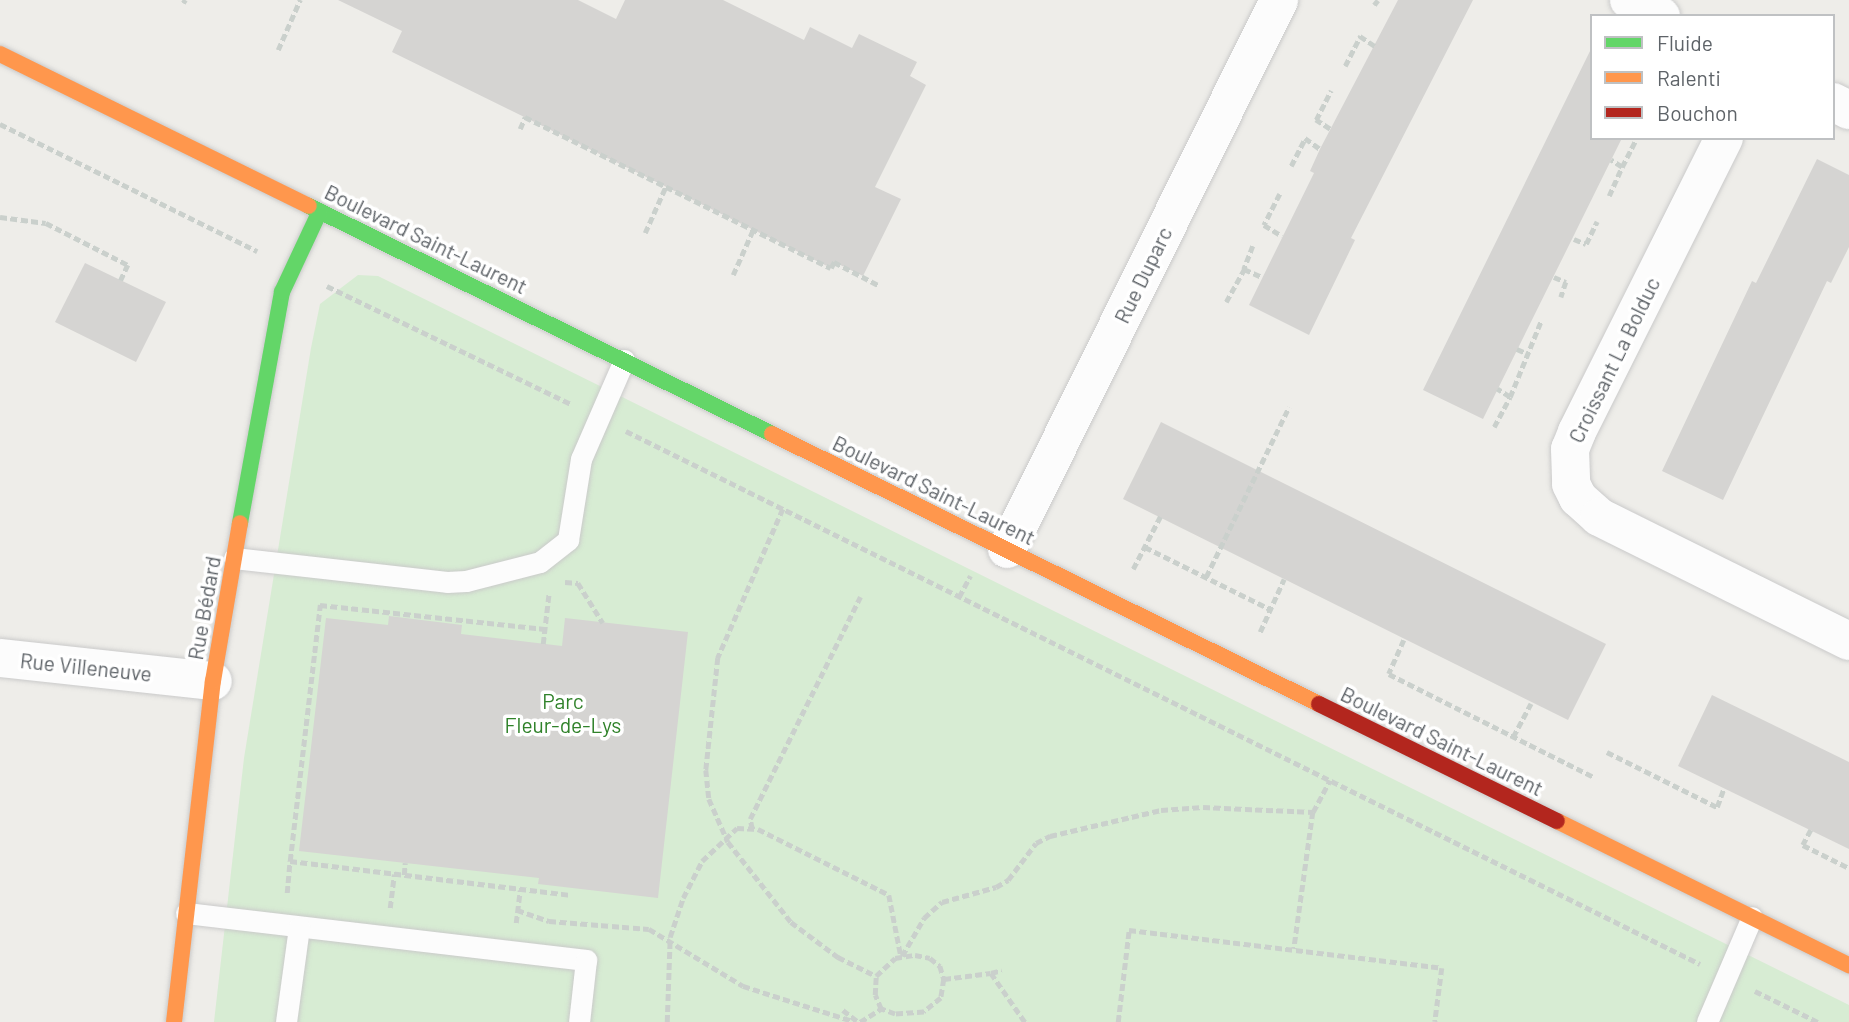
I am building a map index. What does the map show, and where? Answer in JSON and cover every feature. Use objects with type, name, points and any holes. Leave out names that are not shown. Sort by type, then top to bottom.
[{"type":"street","name":"Rue Duparc","points":[[1007,549],[1279,0]]},
{"type":"street","points":[[1629,0],[1657,14]]},
{"type":"street","name":"Boulevard Saint-Laurent","points":[[0,54],[1849,965]]},
{"type":"street","name":"Croissant La Bolduc","points":[[1723,140],[1577,432],[1570,449],[1571,484],[1578,498],[1599,517],[1849,641]]},
{"type":"street","name":"Rue Bédard","points":[[174,1022],[213,681],[234,558],[282,292],[320,211]]},
{"type":"street","name":"Rue Villeneuve","points":[[0,657],[213,681]]},
{"type":"lane","points":[[234,558],[447,582],[466,581],[540,562],[568,540],[581,459],[624,360]]},
{"type":"lane","points":[[186,913],[586,960],[579,1022]]},
{"type":"lane","points":[[1707,1022],[1752,917]]},
{"type":"lane","points":[[286,1022],[299,927]]},
{"type":"path","points":[[278,50],[300,0]]},
{"type":"path","points":[[1345,66],[1360,36],[1376,46]]},
{"type":"path","points":[[1331,91],[1316,120],[1331,129]]},
{"type":"path","points":[[520,129],[525,117],[831,268],[834,262],[880,286]]},
{"type":"path","points":[[0,124],[261,253]]},
{"type":"path","points":[[1291,166],[1305,138],[1320,149]]},
{"type":"path","points":[[1609,196],[1636,140]]},
{"type":"path","points":[[1611,160],[1622,167]]},
{"type":"path","points":[[645,233],[666,186]]},
{"type":"path","points":[[1280,194],[1264,225],[1282,236]]},
{"type":"path","points":[[0,217],[46,223],[128,265],[121,280]]},
{"type":"path","points":[[1574,239],[1586,244],[1597,221]]},
{"type":"path","points":[[733,275],[753,230]]},
{"type":"path","points":[[1226,302],[1253,246]]},
{"type":"path","points":[[1244,269],[1262,277]]},
{"type":"path","points":[[1555,277],[1566,282],[1561,296]]},
{"type":"path","points":[[325,285],[568,402]]},
{"type":"path","points":[[1494,427],[1510,397],[1541,321]]},
{"type":"path","points":[[1517,349],[1528,354]]},
{"type":"path","points":[[1497,389],[1510,397]]},
{"type":"path","points":[[1206,577],[1289,407]]},
{"type":"path","points":[[636,436],[1699,963]]},
{"type":"path","points":[[783,509],[718,657],[706,770],[709,799],[725,835],[761,889],[791,922],[838,957],[876,976]]},
{"type":"path","points":[[1115,603],[1160,517]]},
{"type":"path","points":[[1145,547],[1270,609]]},
{"type":"path","points":[[959,597],[972,571]]},
{"type":"path","points":[[1244,666],[1284,579]]},
{"type":"path","points":[[543,644],[551,580],[578,583],[603,623]]},
{"type":"path","points":[[752,829],[750,819],[860,597]]},
{"type":"path","points":[[286,904],[320,605],[545,629]]},
{"type":"path","points":[[1404,640],[1389,674],[1594,777]]},
{"type":"path","points":[[1513,737],[1531,703]]},
{"type":"path","points":[[1607,752],[1717,807],[1724,788]]},
{"type":"path","points":[[1294,949],[1313,812],[1330,780]]},
{"type":"path","points":[[902,957],[924,918],[942,902],[996,887],[1008,880],[1036,843],[1050,836],[1161,810],[1203,807],[1313,812]]},
{"type":"path","points":[[667,1022],[670,937],[683,898],[702,861],[725,835],[737,828],[752,829],[889,895],[902,957]]},
{"type":"path","points":[[1811,830],[1803,845],[1849,868]]},
{"type":"path","points":[[290,862],[570,895]]},
{"type":"path","points":[[404,876],[405,863]]},
{"type":"path","points":[[517,910],[549,921],[649,929],[670,937],[743,986],[858,1022],[881,1009]]},
{"type":"path","points":[[1118,1022],[1129,930],[1442,968],[1436,1022]]},
{"type":"path","points":[[902,957],[930,958],[940,966],[944,979],[941,998],[924,1012],[895,1014],[881,1009],[875,995],[876,976],[883,966],[902,957]]},
{"type":"path","points":[[944,979],[1002,970]]},
{"type":"path","points":[[991,973],[1025,1022]]},
{"type":"path","points":[[1751,989],[1818,1022]]},
{"type":"path","points":[[843,1010],[858,1022]]},
{"type":"green space","name":"Parc Fleur-de-Lys","points":[[358,275],[378,276],[1849,1005],[1849,1022],[214,1022],[244,758],[311,348],[320,304]]},
{"type":"building","points":[[338,0],[578,0],[616,19],[625,0],[723,0],[804,40],[810,27],[852,48],[859,34],[917,62],[910,76],[926,85],[875,187],[901,199],[863,276],[834,262],[831,268],[392,52],[402,31]]},
{"type":"building","points":[[1398,0],[1473,0],[1351,238],[1355,240],[1309,335],[1249,305],[1314,173],[1310,171],[1320,149]]},
{"type":"building","points":[[1590,51],[1590,140],[1621,140],[1483,419],[1423,390]]},
{"type":"building","points":[[1817,159],[1849,175],[1849,247],[1831,283],[1827,281],[1723,500],[1662,471],[1752,281],[1756,283]]},
{"type":"building","points":[[85,263],[166,302],[136,362],[55,322]]},
{"type":"building","points":[[1161,422],[1606,644],[1568,720],[1123,499]]},
{"type":"building","points":[[389,616],[462,625],[461,634],[562,646],[565,618],[688,632],[658,898],[538,884],[539,878],[299,851],[326,618],[388,625]]},
{"type":"building","points":[[1712,695],[1849,762],[1849,849],[1678,766]]},
{"type":"traffic: fast","points":[[309,206],[772,434]]},
{"type":"traffic: fast","points":[[240,523],[282,292],[320,211]]},
{"type":"traffic: slow","points":[[0,54],[309,206]]},
{"type":"traffic: slow","points":[[772,434],[1319,704]]},
{"type":"traffic: slow","points":[[174,1022],[213,681],[240,523]]},
{"type":"traffic: slow","points":[[1557,821],[1849,965]]},
{"type":"traffic: jam","points":[[1319,704],[1557,821]]}]
